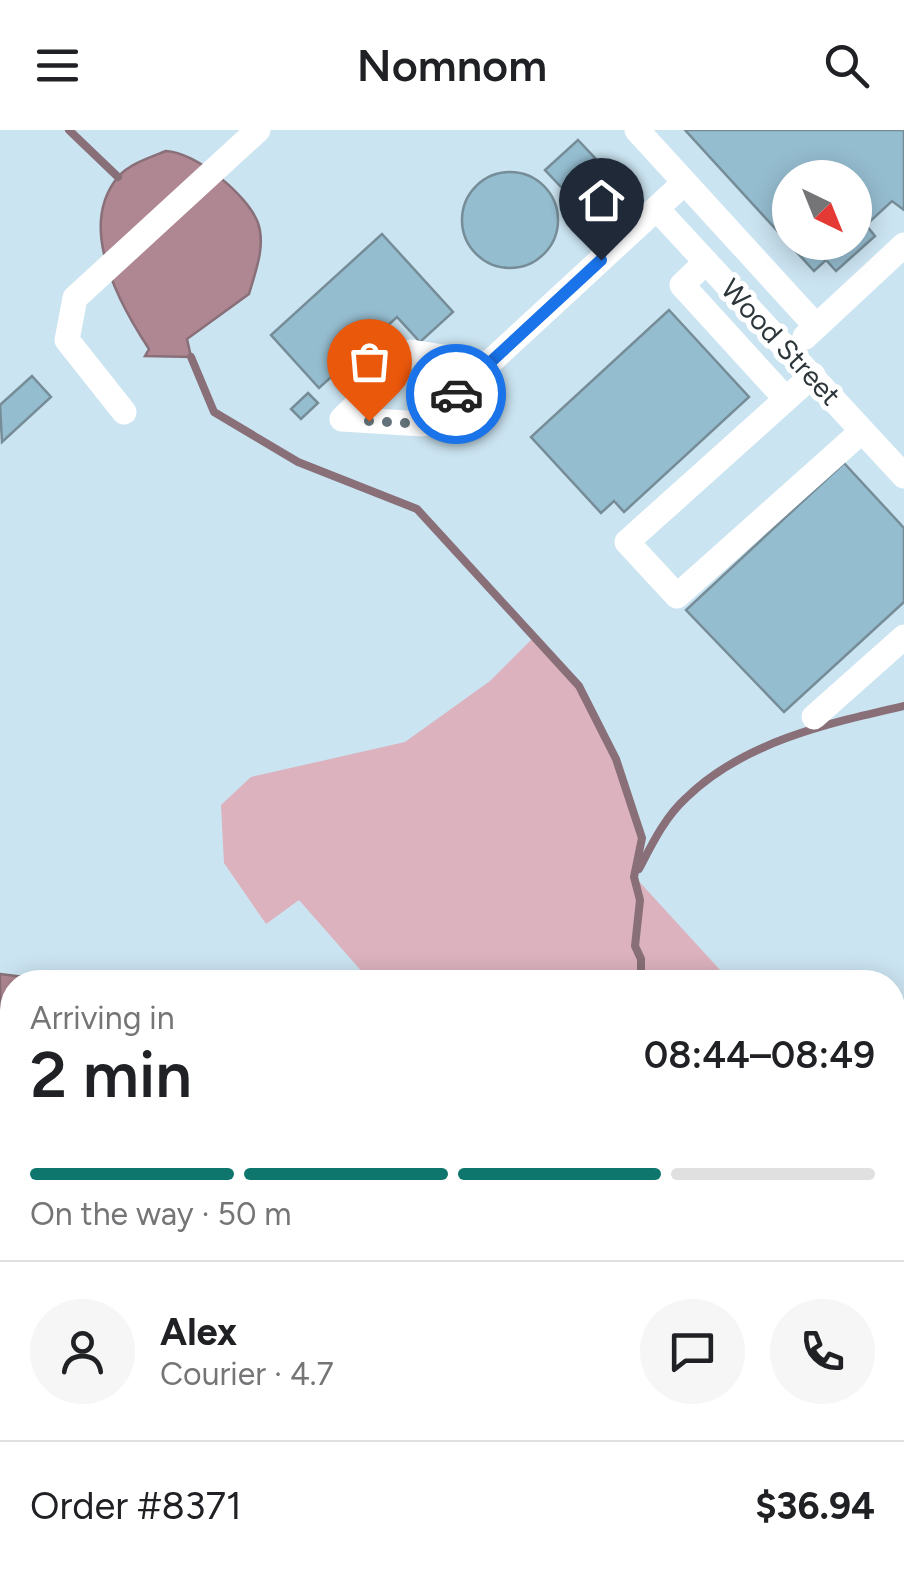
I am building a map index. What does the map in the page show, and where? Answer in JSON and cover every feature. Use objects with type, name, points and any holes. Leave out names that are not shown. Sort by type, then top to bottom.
[{"type":"street","points":[[124,412],[67,340],[75,298],[258,130]]},
{"type":"street","points":[[637,130],[816,326]]},
{"type":"street","points":[[488,364],[411,352],[342,419],[424,424],[684,184]]},
{"type":"street","name":"Wood Street","points":[[658,209],[904,476]]},
{"type":"street","points":[[790,350],[904,245]]},
{"type":"street","points":[[706,262],[682,285],[786,399]]},
{"type":"street","points":[[813,376],[627,542],[677,596],[862,431]]},
{"type":"street","points":[[814,718],[904,637]]},
{"type":"shaded area","points":[[166,151],[191,159],[232,188],[252,212],[260,232],[259,259],[249,294],[187,339],[191,357],[145,356],[149,349],[115,288],[102,242],[101,219],[106,197],[118,177]]},
{"type":"shaded area","points":[[534,637],[579,686],[616,759],[642,838],[635,877],[720,970],[360,970],[299,900],[266,924],[224,863],[221,805],[251,777],[405,742],[490,681]]},
{"type":"building","points":[[685,130],[904,130],[904,210],[892,201],[872,219],[872,160],[772,160],[772,225]]},
{"type":"building","points":[[578,140],[595,158],[563,189],[545,170]]},
{"type":"building","points":[[510,172],[528,176],[544,186],[554,202],[558,220],[554,238],[544,254],[528,264],[510,268],[492,264],[476,254],[466,238],[462,220],[466,202],[476,186],[492,176]]},
{"type":"building","points":[[382,234],[453,312],[420,342],[397,317],[319,388],[271,335]]},
{"type":"building","points":[[804,260],[826,260],[814,271]]},
{"type":"building","points":[[826,260],[848,260],[836,271]]},
{"type":"building","points":[[669,310],[749,397],[624,512],[614,501],[601,513],[531,437]]},
{"type":"building","points":[[32,376],[51,397],[2,442],[0,405]]},
{"type":"building","points":[[308,393],[318,403],[301,419],[291,409]]},
{"type":"building","points":[[844,463],[904,528],[904,602],[784,712],[686,610]]},
{"type":"waterway","points":[[69,130],[118,177]]},
{"type":"waterway","points":[[191,357],[214,412],[298,462],[417,509],[579,686],[616,759],[642,838],[634,877],[640,900],[635,946],[641,970]]},
{"type":"waterway","points":[[639,869],[678,805],[734,762],[788,737],[904,706]]},
{"type":"way so far","points":[[369,421],[424,424],[456,394]]},
{"type":"route","points":[[456,394],[601,260]]}]
